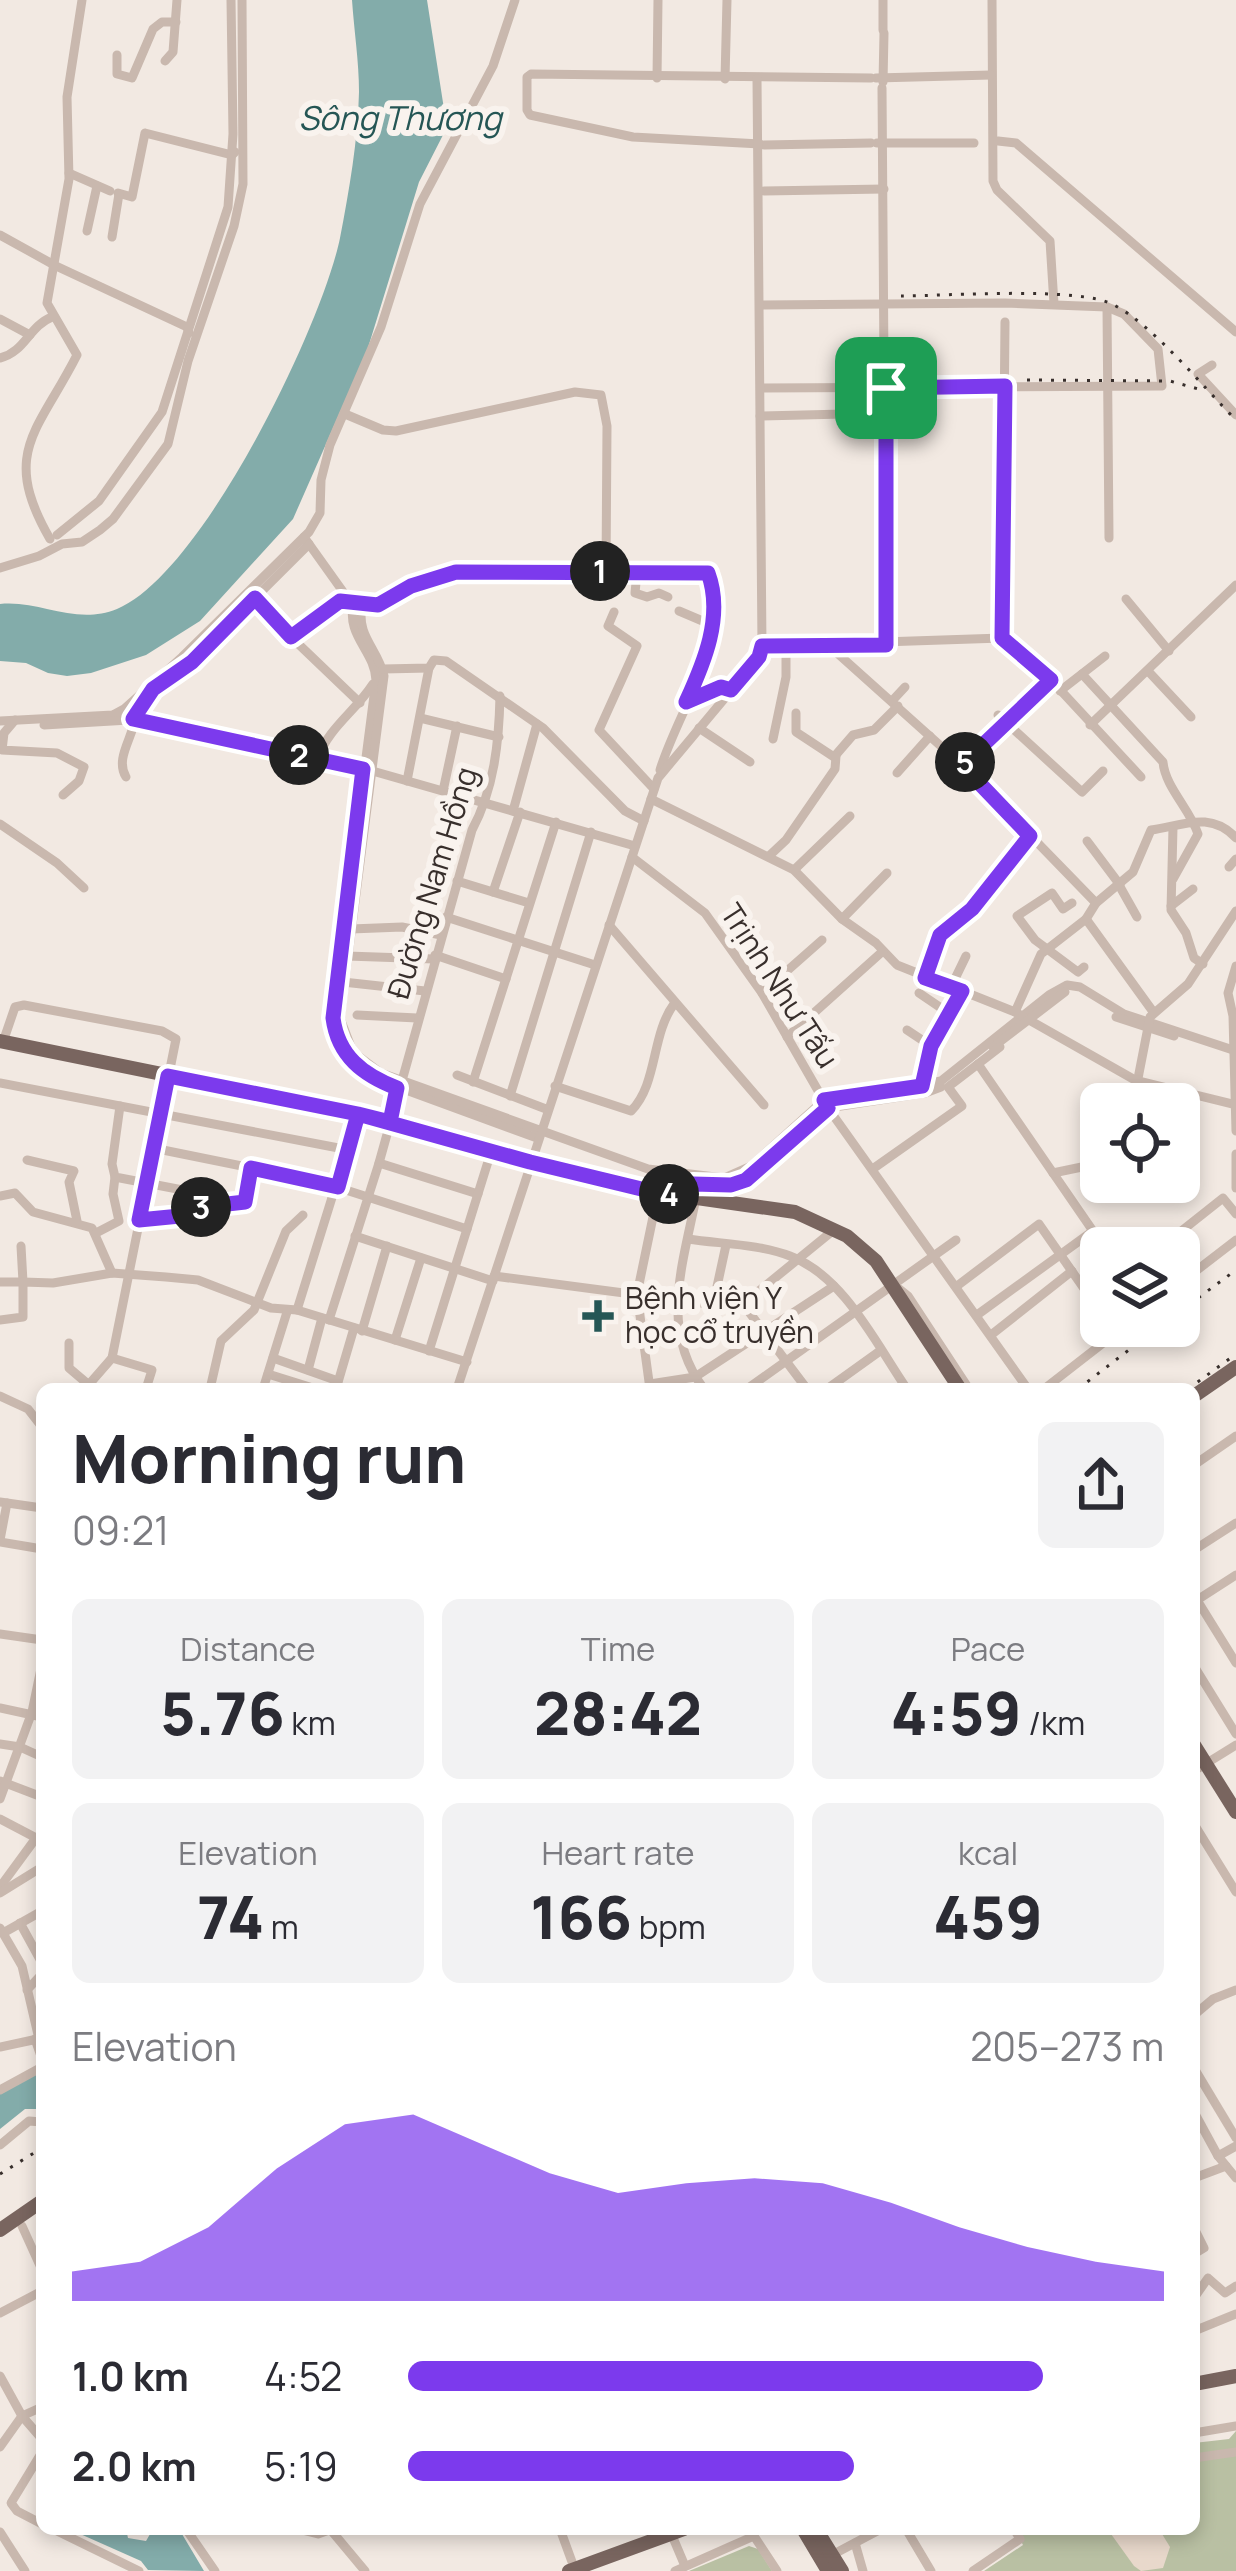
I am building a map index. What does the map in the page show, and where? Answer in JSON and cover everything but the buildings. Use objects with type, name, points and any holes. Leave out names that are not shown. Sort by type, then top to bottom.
[{"type":"main road","points":[[2,1041],[358,1114],[663,1194],[780,1208],[835,1229],[868,1253],[957,1383]]},
{"type":"main road","points":[[1200,1392],[1236,1366]]},
{"type":"main road","points":[[1200,1767],[1236,1812]]},
{"type":"main road","points":[[0,2241],[36,2207]]},
{"type":"main road","points":[[0,2230],[36,2216]]},
{"type":"main road","points":[[1200,2383],[1236,2376]]},
{"type":"main road","points":[[807,2535],[828,2571]]},
{"type":"main road","points":[[820,2535],[842,2571]]},
{"type":"main road","points":[[573,2570],[598,2567],[644,2536]]},
{"type":"street","points":[[54,537],[28,497],[22,472],[31,437],[77,355],[47,304],[69,173],[67,97],[82,0]]},
{"type":"street","points":[[165,61],[173,52],[177,0]]},
{"type":"street","points":[[0,568],[92,535],[113,519],[168,444],[191,350],[234,226],[243,178],[242,6],[232,0]]},
{"type":"street","points":[[21,561],[99,501],[158,421],[228,207],[232,0]]},
{"type":"street","points":[[126,777],[122,755],[134,719],[153,689],[209,644],[306,540],[320,513],[321,481],[330,445],[388,309],[420,204],[494,66],[515,0]]},
{"type":"street","points":[[657,78],[658,0]]},
{"type":"street","points":[[725,79],[727,0]]},
{"type":"street","points":[[883,0],[877,143],[884,189],[886,645]]},
{"type":"street","points":[[992,0],[995,186],[1052,244],[1054,304]]},
{"type":"street","points":[[117,55],[117,74],[132,77],[157,25],[176,22]]},
{"type":"street","points":[[991,75],[879,81],[531,74],[526,110],[530,116],[633,137],[760,145],[1016,143],[1236,332]]},
{"type":"street","points":[[654,789],[759,657],[761,191],[757,79]]},
{"type":"street","points":[[69,173],[131,196],[145,133],[232,155]]},
{"type":"street","points":[[232,155],[243,144]]},
{"type":"street","points":[[232,155],[243,178]]},
{"type":"street","points":[[87,231],[98,186]]},
{"type":"street","points":[[761,191],[884,189]]},
{"type":"street","points":[[112,237],[116,193]]},
{"type":"street","points":[[0,237],[187,327]]},
{"type":"street","points":[[1002,638],[1005,303]]},
{"type":"street","points":[[760,305],[1107,307],[1124,314],[1158,349],[1162,386],[761,388]]},
{"type":"street","points":[[1107,307],[1109,538]]},
{"type":"street","points":[[0,358],[16,352],[39,322],[52,317]]},
{"type":"street","points":[[0,319],[30,334]]},
{"type":"street","points":[[187,327],[191,350]]},
{"type":"street","points":[[1212,364],[1198,374],[1236,415]]},
{"type":"street","points":[[345,413],[396,431],[575,392],[601,394],[607,426],[606,571]]},
{"type":"street","points":[[760,416],[885,413]]},
{"type":"street","points":[[54,537],[92,535]]},
{"type":"street","points":[[306,540],[355,603],[355,633],[379,672],[333,1018],[345,1051],[370,1072],[649,1169],[724,1178],[751,1166],[826,1104],[923,1090],[941,1081],[1067,985],[1080,987],[1118,1011],[1235,1053]]},
{"type":"street","points":[[291,637],[332,604],[388,602],[411,586],[456,572],[708,573],[709,648],[654,789],[460,1383]]},
{"type":"street","points":[[637,572],[635,592],[668,597]]},
{"type":"street","points":[[1090,725],[1236,585]]},
{"type":"street","points":[[252,596],[360,703]]},
{"type":"street","points":[[113,715],[252,596]]},
{"type":"street","points":[[1126,599],[1168,651]]},
{"type":"street","points":[[680,611],[712,625]]},
{"type":"street","points":[[614,612],[608,626],[638,646],[599,730],[654,789],[794,870],[842,920],[897,965],[1021,1016],[1135,1080],[1234,1104]]},
{"type":"street","points":[[761,643],[886,645],[1002,638],[1051,680],[1141,776]]},
{"type":"street","points":[[175,662],[209,644]]},
{"type":"street","points":[[827,644],[962,765],[1096,903]]},
{"type":"street","points":[[773,739],[786,645]]},
{"type":"street","points":[[1060,691],[1105,656]]},
{"type":"street","points":[[407,781],[429,668],[434,660],[446,661],[537,724],[625,811],[644,821]]},
{"type":"street","points":[[379,672],[429,668]]},
{"type":"street","points":[[1148,671],[1192,717]]},
{"type":"street","points":[[317,759],[330,730],[360,703],[379,672]]},
{"type":"street","points":[[1082,674],[1162,762],[1165,777],[1194,824],[1198,834],[1172,880]]},
{"type":"street","points":[[962,765],[1051,680]]},
{"type":"street","points":[[686,702],[721,687],[731,690]]},
{"type":"street","points":[[769,856],[835,770],[836,756],[853,735],[874,730],[905,687]]},
{"type":"street","name":"Đường Nam Hồng","points":[[308,1370],[379,1163],[434,957],[472,830],[486,804],[500,737],[500,696]]},
{"type":"street","points":[[794,727],[796,712]]},
{"type":"street","points":[[6,724],[113,715],[134,719]]},
{"type":"street","points":[[998,716],[1082,792],[1102,771]]},
{"type":"street","points":[[420,718],[500,737]]},
{"type":"street","points":[[6,724],[134,719]]},
{"type":"street","name":"Trịnh Như Tấu","points":[[134,719],[367,770],[591,832],[634,852],[705,913],[762,993],[826,1104],[1024,1383]]},
{"type":"street","points":[[0,764],[6,724]]},
{"type":"street","points":[[494,892],[537,724]]},
{"type":"street","points":[[443,791],[458,726]]},
{"type":"street","points":[[776,726],[794,727],[828,755],[836,756]]},
{"type":"street","points":[[699,728],[750,762]]},
{"type":"street","points":[[897,773],[930,736]]},
{"type":"street","points":[[2,750],[71,758],[83,770],[79,781],[63,795]]},
{"type":"street","points":[[367,770],[342,1028],[353,1052],[370,1072]]},
{"type":"street","points":[[1021,1016],[1034,964],[1086,919],[1143,855],[1154,814]]},
{"type":"street","points":[[794,870],[850,817]]},
{"type":"street","points":[[1151,830],[1216,821],[1236,838]]},
{"type":"street","points":[[473,1082],[556,822]]},
{"type":"street","points":[[0,824],[84,888]]},
{"type":"street","points":[[1173,827],[1171,906],[1194,958],[1203,964]]},
{"type":"street","points":[[510,1096],[591,832]]},
{"type":"street","points":[[925,978],[940,935],[972,909],[1030,836]]},
{"type":"street","points":[[1194,839],[1205,849]]},
{"type":"street","points":[[1087,841],[1137,917]]},
{"type":"street","points":[[842,920],[887,873]]},
{"type":"street","points":[[457,881],[529,903]]},
{"type":"street","points":[[1171,906],[1193,889]]},
{"type":"street","points":[[1072,903],[1063,909],[1052,893],[1017,916],[1046,950],[1078,972],[1084,967]]},
{"type":"street","points":[[1135,1083],[1150,1021],[1203,964],[1236,911]]},
{"type":"street","points":[[446,917],[595,965]]},
{"type":"street","points":[[1086,919],[1150,1021]]},
{"type":"street","points":[[609,926],[764,1105]]},
{"type":"street","points":[[351,929],[402,928],[441,935]]},
{"type":"street","points":[[762,993],[822,940]]},
{"type":"street","points":[[787,1037],[883,951]]},
{"type":"street","points":[[347,956],[434,957],[506,979]]},
{"type":"street","points":[[923,1090],[931,1046],[947,1012],[955,1007],[966,956]]},
{"type":"street","points":[[1236,966],[1228,993],[1235,1036],[1236,1131]]},
{"type":"street","points":[[343,982],[424,991]]},
{"type":"street","points":[[919,994],[947,1012]]},
{"type":"street","points":[[555,1086],[632,1111],[642,1096],[662,1026],[674,1004]]},
{"type":"street","points":[[2,1041],[15,1007],[24,1005],[174,1035],[176,1040],[112,1358],[90,1383]]},
{"type":"street","points":[[357,1016],[418,1018]]},
{"type":"street","points":[[907,1030],[931,1046]]},
{"type":"street","points":[[874,1168],[962,1106],[948,1087],[1010,1040]]},
{"type":"street","points":[[978,1064],[1090,1227]]},
{"type":"street","points":[[457,1075],[546,1109]]},
{"type":"street","points":[[0,1083],[349,1150]]},
{"type":"street","points":[[649,1383],[637,1294],[663,1194],[693,1184],[731,1185],[746,1180],[826,1104]]},
{"type":"street","points":[[97,1233],[119,1221],[112,1194],[112,1164],[120,1106]]},
{"type":"street","points":[[265,1383],[338,1187],[358,1114]]},
{"type":"street","points":[[153,1148],[338,1187],[467,1229]]},
{"type":"street","points":[[429,1351],[491,1152]]},
{"type":"street","points":[[1236,1154],[1236,1188]]},
{"type":"street","points":[[26,1160],[74,1171],[69,1182],[77,1221]]},
{"type":"street","points":[[379,1163],[478,1194]]},
{"type":"street","points":[[245,1202],[251,1168]]},
{"type":"street","points":[[1053,1174],[1080,1168]]},
{"type":"street","points":[[115,1178],[245,1202]]},
{"type":"street","points":[[0,1196],[15,1193],[34,1212],[77,1221],[97,1233],[112,1273]]},
{"type":"street","points":[[696,1198],[675,1298],[684,1351],[700,1383]]},
{"type":"street","points":[[1186,1227],[1223,1198],[1236,1214]]},
{"type":"street","points":[[139,1220],[245,1202]]},
{"type":"street","points":[[213,1383],[221,1341],[258,1303],[286,1231],[303,1215]]},
{"type":"street","points":[[957,1286],[1039,1224],[1080,1282]]},
{"type":"street","points":[[355,1236],[494,1279],[713,1305],[743,1304],[835,1229]]},
{"type":"street","points":[[688,1239],[771,1250],[800,1260],[834,1286],[899,1383]]},
{"type":"street","points":[[755,1383],[956,1240]]},
{"type":"street","points":[[977,1316],[1080,1240]]},
{"type":"street","points":[[1200,1268],[1236,1240]]},
{"type":"street","points":[[713,1305],[726,1245]]},
{"type":"street","points":[[0,1320],[22,1317],[21,1246]]},
{"type":"street","points":[[338,1383],[387,1246]]},
{"type":"street","points":[[395,1340],[421,1258]]},
{"type":"street","points":[[991,1335],[1072,1270]]},
{"type":"street","points":[[0,1282],[53,1283],[112,1273],[198,1280],[258,1303],[467,1362]]},
{"type":"street","points":[[893,1285],[898,1303],[957,1383]]},
{"type":"street","points":[[668,1383],[695,1377],[834,1286]]},
{"type":"street","points":[[743,1304],[802,1383]]},
{"type":"street","points":[[69,1343],[69,1368],[83,1383]]},
{"type":"street","points":[[1050,1383],[1093,1347]]},
{"type":"street","points":[[835,1383],[880,1351]]},
{"type":"street","points":[[112,1358],[152,1370],[150,1383]]},
{"type":"street","points":[[273,1358],[333,1383]]},
{"type":"street","points":[[268,1374],[292,1383]]},
{"type":"street","points":[[0,1396],[28,1408],[36,1418]]},
{"type":"street","points":[[1200,1462],[1236,1436]]},
{"type":"street","points":[[36,1507],[3,1502],[0,1541],[36,1548]]},
{"type":"street","points":[[1200,1546],[1236,1523]]},
{"type":"street","points":[[1200,1598],[1232,1578],[1236,1592]]},
{"type":"street","points":[[1200,1607],[1236,1663]]},
{"type":"street","points":[[0,1634],[36,1639]]},
{"type":"street","points":[[1200,1684],[1236,1734]]},
{"type":"street","points":[[1222,1710],[1236,1701]]},
{"type":"street","points":[[0,1708],[36,1714]]},
{"type":"street","points":[[0,1799],[36,1716]]},
{"type":"street","points":[[0,1744],[36,1754]]},
{"type":"street","points":[[1200,1767],[1236,1745]]},
{"type":"street","points":[[4,1781],[36,1794]]},
{"type":"street","points":[[0,1819],[36,1838]]},
{"type":"street","points":[[1200,1834],[1236,1892]]},
{"type":"street","points":[[0,1890],[36,1844]]},
{"type":"street","points":[[0,1890],[36,1870]]},
{"type":"street","points":[[36,1915],[2,1930],[22,1966],[36,2031]]},
{"type":"street","points":[[20,1924],[36,1952]]},
{"type":"street","points":[[26,1990],[36,1980]]},
{"type":"street","points":[[1200,2010],[1236,1990]]},
{"type":"street","points":[[0,2047],[36,2039]]},
{"type":"street","points":[[0,2090],[36,2067]]},
{"type":"street","points":[[1200,2079],[1236,2142],[1219,2156]]},
{"type":"street","points":[[0,2145],[28,2121],[36,2122]]},
{"type":"street","points":[[1200,2125],[1236,2178]]},
{"type":"street","points":[[1200,2145],[1207,2141]]},
{"type":"street","points":[[1200,2176],[1226,2166]]},
{"type":"street","points":[[21,2222],[36,2256]]},
{"type":"street","points":[[1200,2255],[1208,2278],[1226,2293],[1236,2285]]},
{"type":"street","points":[[1200,2289],[1208,2278]]},
{"type":"street","points":[[0,2313],[36,2294]]},
{"type":"street","points":[[1200,2329],[1235,2319]]},
{"type":"street","points":[[0,2376],[36,2432]]},
{"type":"street","points":[[0,2447],[22,2416],[36,2410]]},
{"type":"street","points":[[1200,2432],[1236,2426]]},
{"type":"street","points":[[1200,2457],[1236,2452]]},
{"type":"street","points":[[36,2462],[11,2503],[36,2521]]},
{"type":"street","points":[[0,2531],[25,2571]]},
{"type":"street","points":[[65,2535],[139,2571]]},
{"type":"street","points":[[190,2535],[215,2571]]},
{"type":"street","points":[[336,2535],[365,2571]]},
{"type":"street","points":[[562,2535],[573,2570]]},
{"type":"street","points":[[676,2535],[680,2569],[760,2535]]},
{"type":"street","points":[[738,2535],[741,2542]]},
{"type":"street","points":[[832,2555],[870,2535]]},
{"type":"street","points":[[910,2535],[932,2571]]},
{"type":"street","points":[[973,2571],[1020,2539],[1018,2535]]},
{"type":"street","points":[[756,2537],[777,2571]]},
{"type":"street","points":[[855,2543],[863,2571]]},
{"type":"green space","points":[[1236,2431],[1236,2571],[984,2571],[1023,2545],[1018,2535],[1200,2535],[1200,2442],[1229,2439]]},
{"type":"green space","points":[[749,2546],[758,2549],[772,2571],[689,2571]]},
{"type":"shaded area","points":[[1112,2535],[1163,2535],[1170,2547],[1163,2568],[1141,2571]]},
{"type":"water","name":"Sông Thương","points":[[352,0],[427,0],[444,109],[443,135],[419,182],[367,351],[293,519],[200,621],[146,655],[67,676],[26,663],[0,661],[0,604],[87,615],[117,609],[150,587],[185,549],[254,443],[310,328],[340,238],[358,110]]},
{"type":"water","points":[[36,2067],[36,2109],[25,2109],[0,2129],[0,2088]]},
{"type":"water","points":[[82,2535],[127,2535],[146,2541],[150,2535],[183,2535],[204,2571],[148,2570],[141,2561]]},
{"type":"railway","points":[[901,296],[1044,294],[1114,305],[1161,342],[1236,420]]},
{"type":"railway","points":[[1027,380],[1170,381],[1202,390]]},
{"type":"railway","points":[[1200,1297],[1236,1270]]},
{"type":"railway","points":[[1086,1383],[1133,1347]]},
{"type":"railway","points":[[1196,1383],[1236,1354]]},
{"type":"railway","points":[[0,2174],[36,2152]]},
{"type":"place","name":"Bệnh viện Y học cổ truyền","points":[[598,1316]]},
{"type":"route","points":[[886,388],[886,645],[762,646],[759,657],[731,690],[721,687],[686,702],[709,648],[708,573],[456,572],[434,576],[378,605],[368,607],[349,600],[332,604],[291,637],[255,598],[192,662],[144,699],[133,719],[363,769],[333,1018],[353,1063],[397,1088],[390,1122],[358,1114],[338,1187],[251,1168],[245,1202],[139,1220],[168,1076],[358,1114],[669,1195],[693,1184],[718,1186],[746,1180],[828,1108],[824,1100],[922,1086],[931,1046],[962,991],[925,978],[936,943],[950,924],[978,903],[1030,836],[962,765],[1051,680],[1002,638],[1005,386],[886,388]]}]
